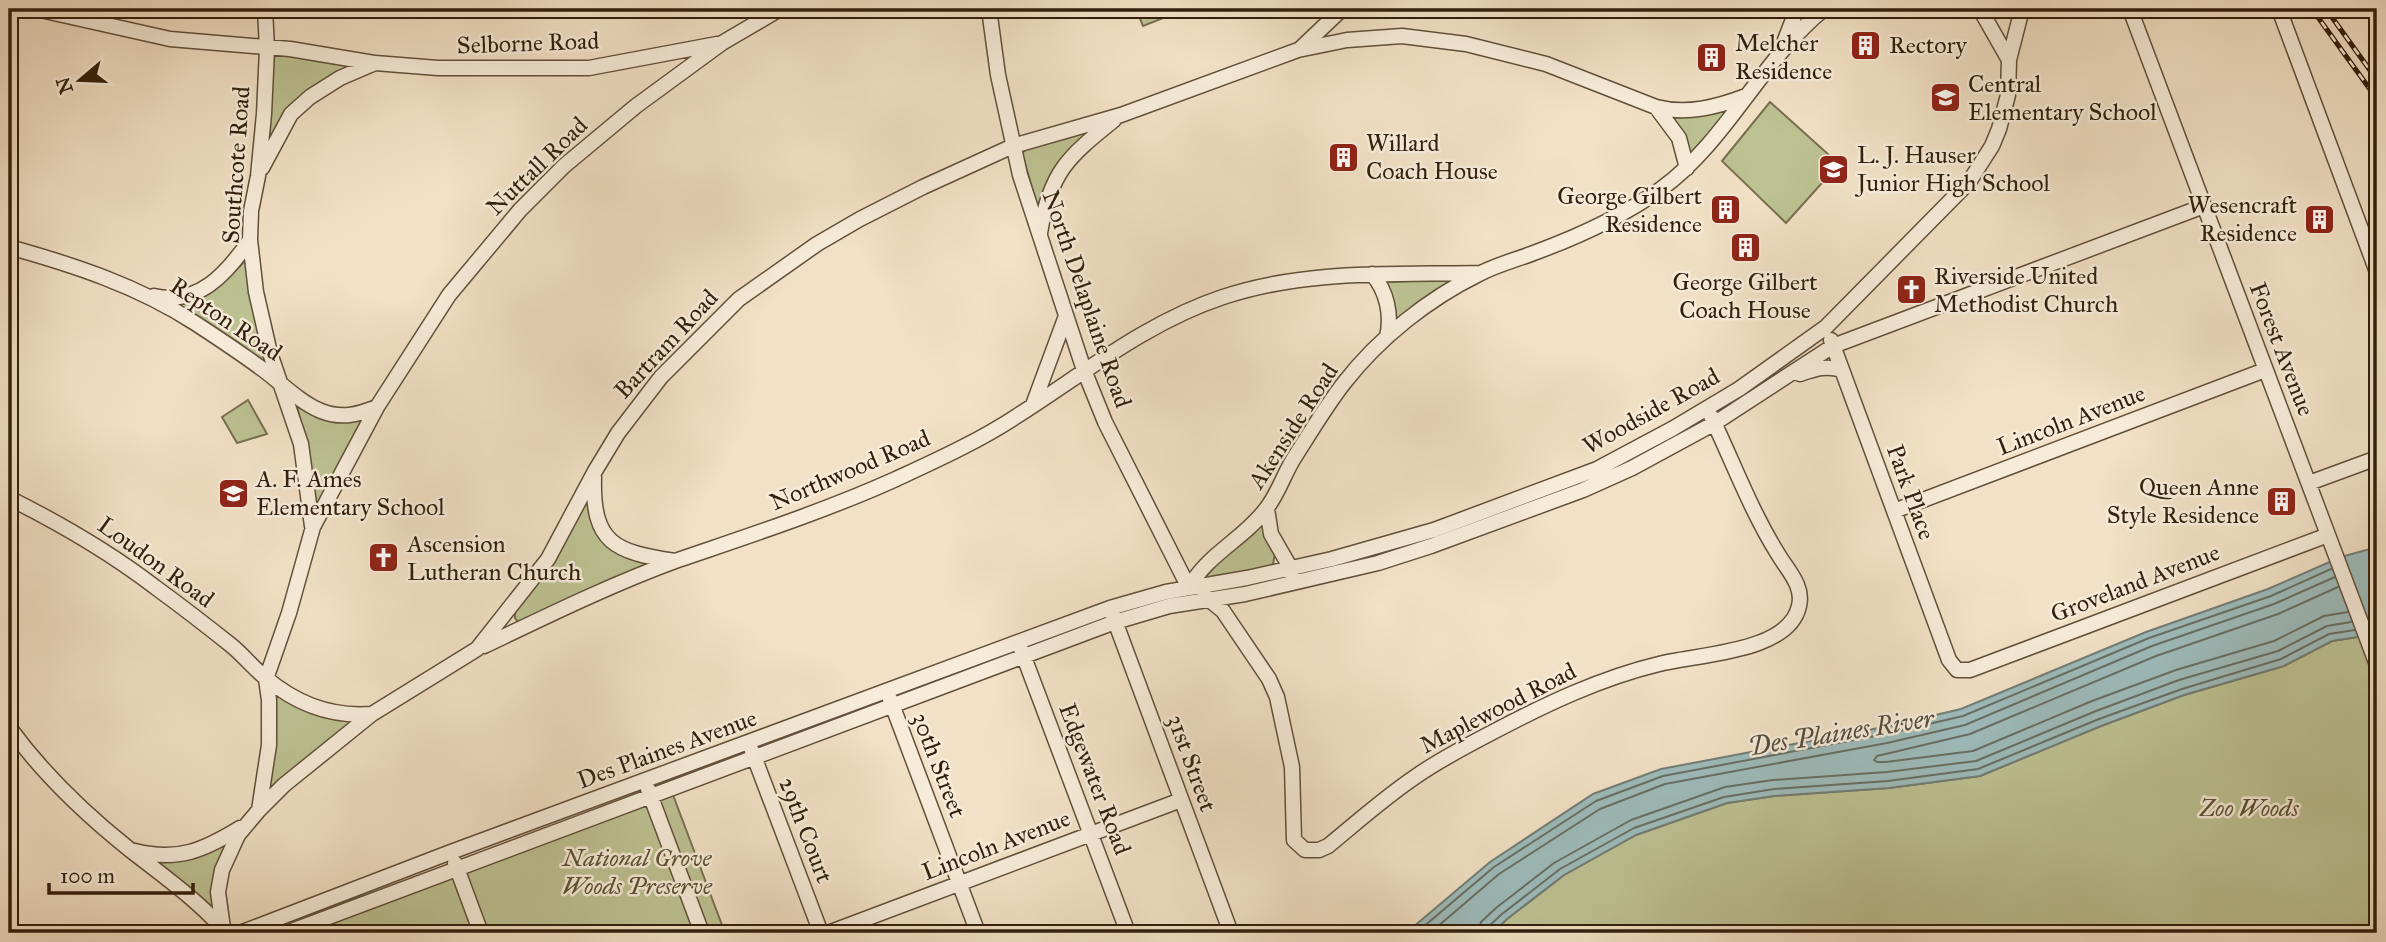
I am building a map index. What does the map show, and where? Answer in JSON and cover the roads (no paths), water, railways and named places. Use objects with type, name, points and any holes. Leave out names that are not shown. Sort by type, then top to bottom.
[{"type":"street","name":"Selborne Road","points":[[36,9],[170,39],[290,49],[375,64],[438,68],[589,68],[722,43]]},
{"type":"street","name":"Southcote Road","points":[[265,9],[267,49],[258,176],[251,211],[250,240],[256,292],[278,381],[301,444],[313,527]]},
{"type":"street","name":"Nuttall Road","points":[[259,810],[269,745],[266,679],[289,613],[313,527],[377,407],[449,295],[520,211],[572,158],[636,106],[722,43],[780,9]]},
{"type":"street","name":"North Delaplaine Road","points":[[989,9],[998,75],[1013,146],[1039,235],[1084,370],[1105,422],[1189,588]]},
{"type":"street","points":[[1298,50],[1342,9]]},
{"type":"street","name":"Akenside Road","points":[[1779,53],[1797,9]]},
{"type":"street","name":"Akenside Road","points":[[1189,588],[1197,573],[1267,509],[1292,461],[1344,383],[1387,337],[1448,292],[1481,273],[1587,232],[1662,188],[1705,150],[1779,53],[1805,24],[1824,9]]},
{"type":"street","points":[[1980,9],[2009,60]]},
{"type":"street","name":"Woodside Road","points":[[1110,608],[1155,594],[1290,568],[1398,541],[1491,510],[1597,469],[1708,409],[1826,327],[1954,199],[1975,173],[1992,146],[2003,114],[2008,95],[2009,60],[2022,9]]},
{"type":"street","name":"Forest Avenue","points":[[2130,9],[2377,665]]},
{"type":"street","points":[[2279,9],[2377,272]]},
{"type":"street","points":[[1039,235],[1048,197],[1061,168],[1073,154],[1121,115],[1298,50],[1347,40],[1402,36],[1466,44],[1546,64],[1670,111],[1727,103],[1748,95]]},
{"type":"street","name":"Selborne Road","points":[[258,176],[291,114],[310,97],[341,78],[375,64]]},
{"type":"street","points":[[1656,107],[1679,138],[1686,167]]},
{"type":"street","name":"Bartram Road","points":[[224,931],[218,904],[219,882],[234,843],[247,824],[284,785],[372,714],[477,649],[548,559],[594,471],[618,433],[661,377],[739,299],[817,244],[923,187],[1013,146],[1121,115]]},
{"type":"street","name":"Woodside Road","points":[[1115,622],[1169,606],[1212,600],[1378,563],[1432,547],[1583,490],[1632,468],[1715,423],[1833,346],[2204,206]]},
{"type":"street","name":"Repton Road","points":[[149,295],[171,298],[207,287],[233,265],[250,240]]},
{"type":"street","name":"Repton Road","points":[[9,247],[58,260],[149,295],[193,321],[278,381]]},
{"type":"street","name":"Northwood Road","points":[[477,649],[594,595],[677,561],[760,533],[892,481],[999,428],[1084,370],[1152,329],[1222,297],[1286,280],[1350,274],[1481,273]]},
{"type":"street","points":[[1372,274],[1381,286],[1388,306],[1390,322],[1387,337]]},
{"type":"street","points":[[1033,405],[1066,316]]},
{"type":"street","name":"Park Place","points":[[1826,327],[1950,660],[1957,670]]},
{"type":"street","points":[[1779,382],[1818,368],[1842,370]]},
{"type":"street","name":"Lincoln Avenue","points":[[1894,511],[2265,370]]},
{"type":"street","points":[[278,381],[314,408],[330,414],[353,416],[377,407]]},
{"type":"street","name":"Maplewood Road","points":[[1189,588],[1212,600],[1223,611],[1269,679],[1283,719],[1292,767],[1294,840],[1305,850],[1319,850],[1328,846],[1414,777],[1520,718],[1615,677],[1662,663],[1719,654],[1761,642],[1791,624],[1799,606],[1798,586],[1766,536],[1708,409]]},
{"type":"street","points":[[2309,483],[2377,458]]},
{"type":"street","points":[[594,471],[596,512],[609,540],[628,551],[677,561]]},
{"type":"street","name":"Loudon Road","points":[[9,498],[66,526],[155,586],[234,648],[266,679]]},
{"type":"street","name":"Akenside Road","points":[[1267,509],[1271,534],[1298,582]]},
{"type":"street","name":"Groveland Avenue","points":[[1957,670],[1970,670],[2328,535]]},
{"type":"street","name":"31st Street","points":[[1110,608],[1231,933]]},
{"type":"street","name":"Des Plaines Avenue","points":[[240,933],[1110,608]]},
{"type":"street","name":"Des Plaines Avenue","points":[[286,933],[1115,622]]},
{"type":"street","name":"Edgewater Road","points":[[1018,642],[1128,933]]},
{"type":"street","points":[[266,679],[317,708],[354,715],[372,714]]},
{"type":"street","name":"30th Street","points":[[888,691],[978,933]]},
{"type":"street","points":[[9,727],[33,760],[84,811],[197,901],[224,931]]},
{"type":"street","name":"29th Court","points":[[749,743],[821,933]]},
{"type":"street","points":[[645,781],[702,933]]},
{"type":"street","name":"Lincoln Avenue","points":[[828,933],[1181,800]]},
{"type":"street","points":[[130,849],[158,855],[187,854],[247,824]]},
{"type":"street","points":[[451,852],[481,933]]},
{"type":"water","points":[[2377,547],[2377,634],[2332,641],[2284,666],[2184,695],[1980,776],[1889,788],[1774,796],[1727,803],[1636,835],[1564,875],[1492,933],[1406,933],[1490,862],[1593,794],[1661,769],[1884,727],[1961,709],[2146,632],[2268,589],[2341,557]]},
{"type":"railway","points":[[2312,9],[2377,99]]},
{"type":"railway","points":[[2326,9],[2377,80]]},
{"type":"place","name":"Rectory","points":[[1866,45]]},
{"type":"place","name":"Melcher Residence","points":[[1712,57]]},
{"type":"place","name":"Central Elementary School","points":[[1945,98]]},
{"type":"place","name":"Willard Coach House","points":[[1343,157]]},
{"type":"place","name":"L. J. Hauser Junior High School","points":[[1834,169]]},
{"type":"place","name":"George Gilbert Residence","points":[[1725,210]]},
{"type":"place","name":"Wesencraft Residence","points":[[2320,219]]},
{"type":"place","name":"George Gilbert Coach House","points":[[1745,248]]},
{"type":"place","name":"Riverside United Methodist Church","points":[[1911,290]]},
{"type":"place","name":"A. F. Ames Elementary School","points":[[233,493]]},
{"type":"place","name":"Queen Anne Style Residence","points":[[2282,501]]},
{"type":"place","name":"Ascension Lutheran Church","points":[[384,558]]},
{"type":"water label","name":"Des Plaines River","points":[[1841,732]]},
{"type":"park label","name":"Zoo Woods","points":[[2249,808]]},
{"type":"park label","name":"National Grove Woods Preserve","points":[[637,872]]}]
